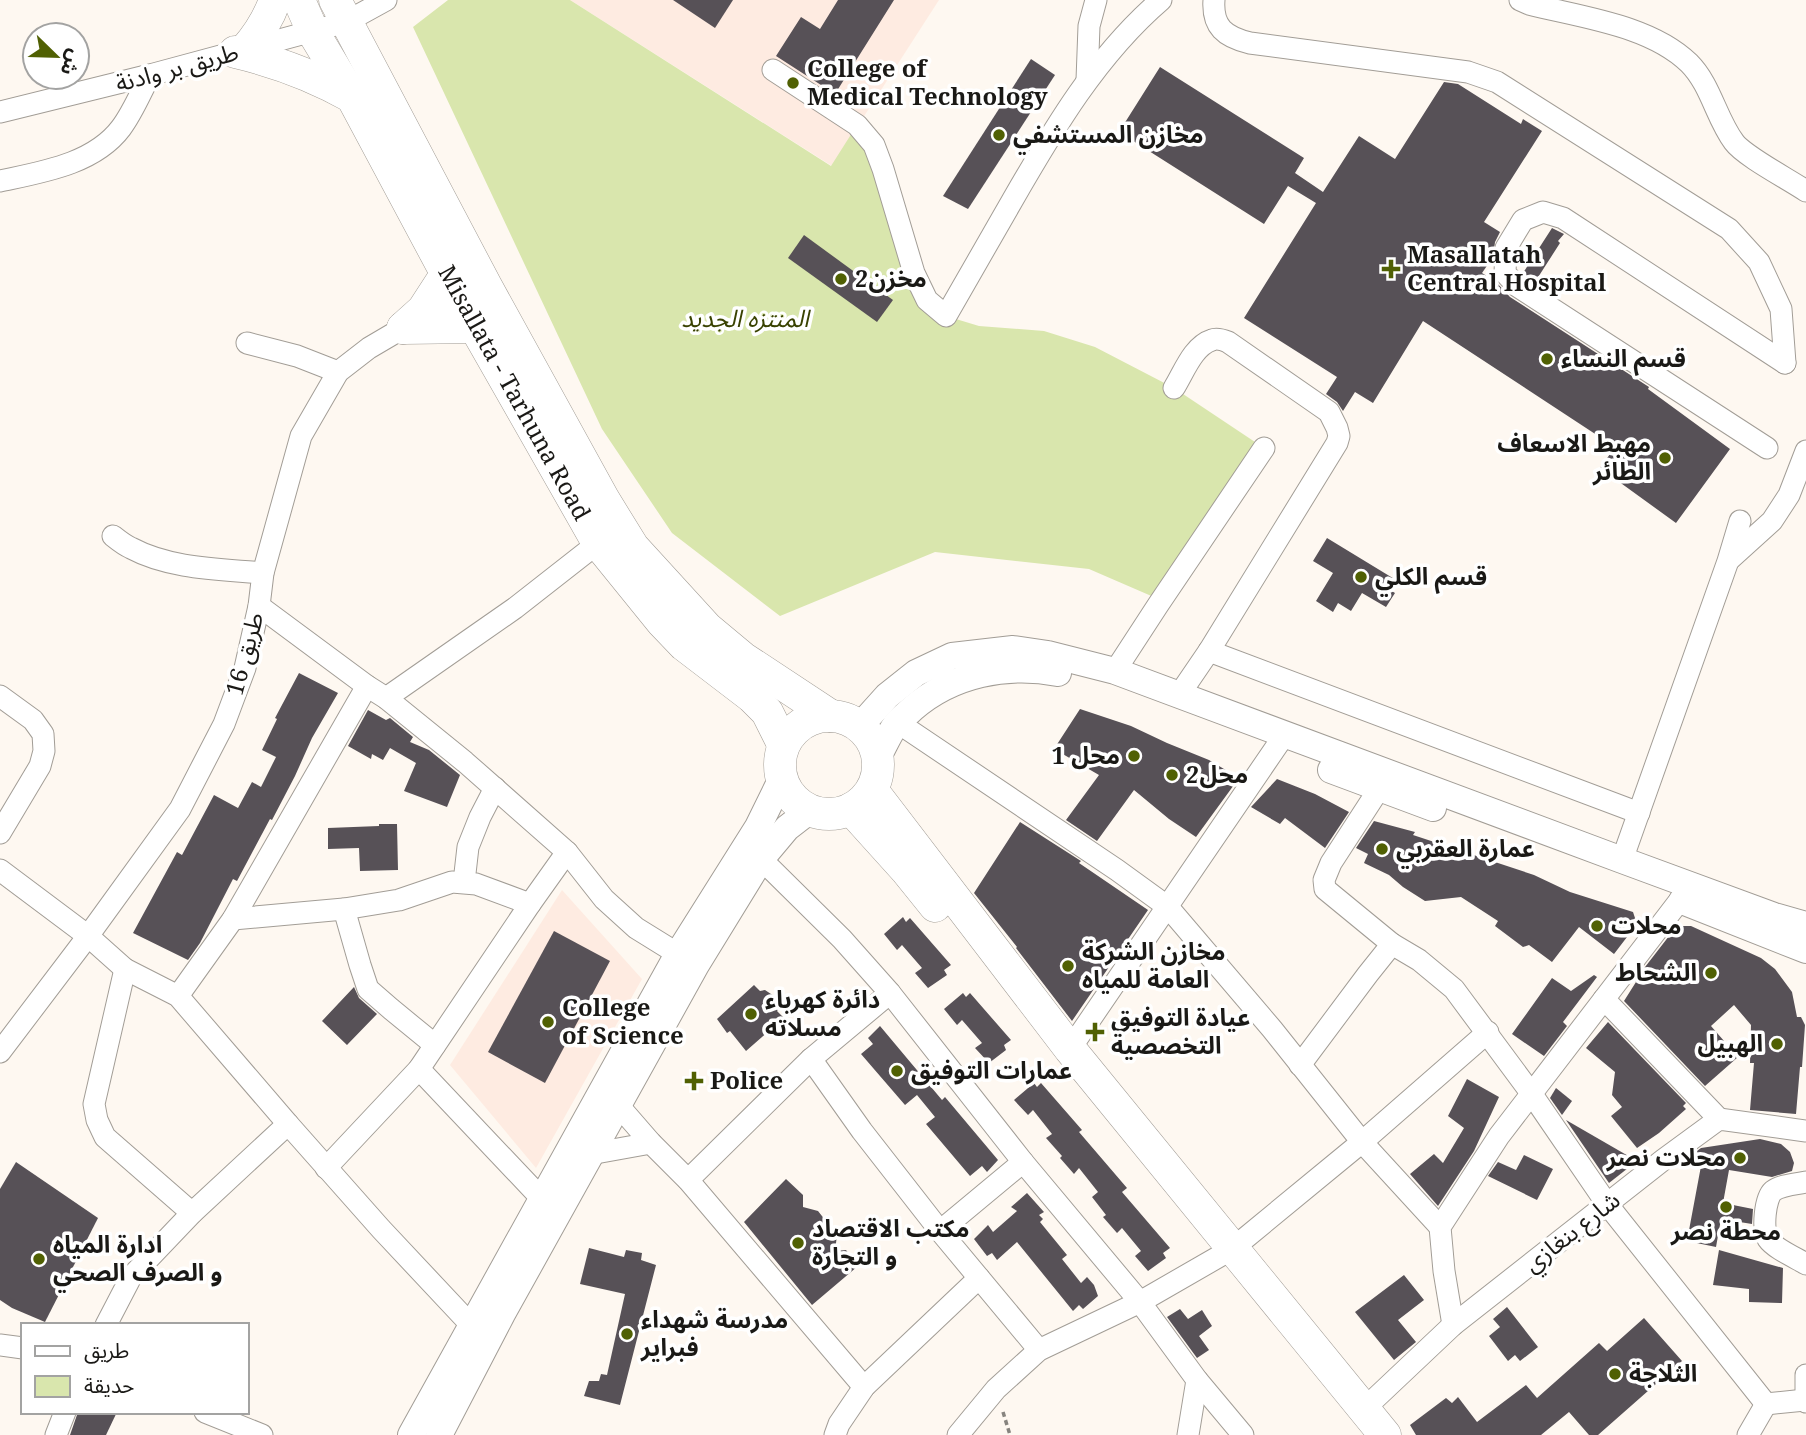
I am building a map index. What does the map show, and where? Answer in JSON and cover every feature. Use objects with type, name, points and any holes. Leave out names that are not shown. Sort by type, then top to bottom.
[{"type":"highway","points":[[240,51],[259,34],[270,16],[275,0]]},
{"type":"highway","name":"Misallata - Tarhuna Road","points":[[299,0],[313,32],[467,296],[598,543],[684,645],[752,697],[767,712],[783,744]]},
{"type":"highway","name":"Misallata - Tarhuna Road","points":[[341,11],[467,296],[634,547],[707,628],[743,658],[846,721]]},
{"type":"highway","points":[[240,51],[296,69],[352,97]]},
{"type":"highway","points":[[403,328],[423,310],[467,296]]},
{"type":"highway","points":[[403,328],[467,296]]},
{"type":"highway","points":[[812,718],[846,721],[871,740],[877,757],[876,779],[861,799],[837,814],[823,815],[808,811],[787,793],[781,780],[779,762],[783,744],[795,729],[812,718]]},
{"type":"highway","points":[[861,799],[1070,1049],[1226,1253]]},
{"type":"highway","points":[[861,799],[906,870],[1226,1253],[1363,1422],[1385,1435]]},
{"type":"main road","points":[[846,721],[887,696],[916,673],[953,656],[1013,649],[1048,654],[1115,671],[1175,703]]},
{"type":"main road","points":[[877,757],[897,722],[944,687],[976,675],[1035,668],[1175,703],[1281,741],[1619,867],[1680,900],[1806,950]]},
{"type":"main road","points":[[1281,741],[1379,789],[1806,925]]},
{"type":"main road","points":[[411,1435],[678,954],[758,827],[781,780]]},
{"type":"main road","points":[[439,1435],[502,1314],[696,965],[761,859],[787,828],[808,811]]},
{"type":"street","name":"طريق بر وادنة","points":[[0,113],[313,32],[341,11],[386,0]]},
{"type":"street","points":[[1087,80],[1089,26],[1096,0]]},
{"type":"street","points":[[773,70],[857,125],[874,145],[914,273],[927,300],[946,316],[1041,150],[1087,80],[1135,23],[1161,0]]},
{"type":"street","points":[[1214,0],[1215,21],[1239,41],[1468,72],[1497,82],[1729,229],[1759,262],[1781,309],[1785,363],[1563,218],[1543,212],[1523,220],[1506,248],[1505,272],[1517,286],[1767,448]]},
{"type":"street","points":[[1520,0],[1617,25],[1658,40],[1687,61],[1701,76],[1735,144],[1806,191]]},
{"type":"street","points":[[0,181],[47,171],[104,145],[122,127],[150,75]]},
{"type":"street","name":"طريق 16","points":[[0,1052],[180,809],[224,724],[245,668],[264,573],[301,436],[338,372],[369,348],[403,328]]},
{"type":"street","points":[[1174,388],[1196,351],[1212,340],[1219,339],[1228,342],[1329,412],[1339,436],[1175,703]]},
{"type":"street","points":[[247,343],[297,356],[338,372]]},
{"type":"street","points":[[1115,671],[1264,448]]},
{"type":"street","points":[[1728,561],[1772,521],[1789,495],[1806,451]]},
{"type":"street","points":[[1619,867],[1740,522]]},
{"type":"street","points":[[113,536],[130,548],[156,558],[186,565],[264,573]]},
{"type":"street","points":[[386,698],[515,608],[598,543]]},
{"type":"street","points":[[259,606],[386,698],[465,762],[566,852],[604,899],[636,928],[678,954]]},
{"type":"street","points":[[1209,651],[1639,813]]},
{"type":"street","points":[[178,996],[233,919],[366,686]]},
{"type":"street","points":[[0,696],[33,720],[43,734],[44,751],[40,766],[0,833]]},
{"type":"street","points":[[897,722],[1168,906],[1272,1029],[1362,1142],[1440,1227],[1453,1325]]},
{"type":"street","points":[[1070,1049],[1281,741]]},
{"type":"street","points":[[464,882],[468,847],[495,788]]},
{"type":"street","points":[[1379,789],[1331,863],[1324,880],[1325,888],[1392,944],[1419,960],[1454,989],[1488,1032],[1608,1204],[1766,1404]]},
{"type":"street","points":[[326,1168],[419,1069],[566,852]]},
{"type":"street","points":[[761,859],[842,939],[890,993],[1023,1162],[1140,1302],[1197,1380],[1243,1435]]},
{"type":"street","points":[[0,870],[88,936],[125,969],[178,996],[326,1168],[472,1326]]},
{"type":"street","points":[[233,919],[344,909],[399,900],[452,883],[464,882],[530,904]]},
{"type":"street","points":[[1440,1227],[1499,1136],[1680,900]]},
{"type":"street","points":[[344,909],[368,989],[435,1045]]},
{"type":"street","points":[[1300,1065],[1392,944]]},
{"type":"street","points":[[125,969],[94,1104],[96,1120],[105,1137],[192,1213]]},
{"type":"street","points":[[688,1180],[811,1059],[890,993]]},
{"type":"street","points":[[1604,999],[1719,1119],[1806,1131]]},
{"type":"street","points":[[958,1435],[996,1390],[1040,1350],[1140,1302],[1226,1253],[1362,1142],[1488,1032]]},
{"type":"street","points":[[811,1059],[862,1131],[940,1231],[1040,1350]]},
{"type":"street","points":[[419,1069],[542,1199]]},
{"type":"street","points":[[618,1105],[688,1180],[864,1387]]},
{"type":"street","name":"شارع بنغازي","points":[[1363,1422],[1453,1325],[1719,1119]]},
{"type":"street","points":[[107,1323],[131,1277],[192,1213],[288,1124]]},
{"type":"street","points":[[590,1154],[651,1143]]},
{"type":"street","points":[[940,1231],[1023,1162]]},
{"type":"street","points":[[1806,1182],[1775,1189],[1769,1196],[1764,1225],[1770,1242],[1806,1264]]},
{"type":"street","points":[[835,1435],[839,1424],[864,1387],[979,1278]]},
{"type":"street","points":[[0,1345],[21,1348]]},
{"type":"street","points":[[1766,1404],[1805,1401],[1806,1375]]},
{"type":"street","points":[[1188,1435],[1197,1380]]},
{"type":"street","points":[[1748,1435],[1766,1404]]},
{"type":"street","points":[[56,1435],[64,1414]]},
{"type":"street","points":[[210,1414],[262,1435]]},
{"type":"shaded area","name":"College of Medical Technology","points":[[570,0],[939,0],[832,166]]},
{"type":"shaded area","name":"College of Science","points":[[562,890],[642,979],[536,1168],[450,1065]]},
{"type":"green space","name":"المنتزه الجديد","points":[[448,0],[570,0],[831,166],[857,125],[906,244],[946,316],[979,326],[1044,331],[1095,347],[1174,388],[1264,448],[1156,598],[1089,569],[935,552],[780,616],[672,533],[602,429],[413,27]]},
{"type":"building","points":[[673,0],[733,0],[715,28]]},
{"type":"building","points":[[838,0],[894,0],[835,94],[776,56],[801,17],[820,29]]},
{"type":"building","name":"مخازن المستشفي","points":[[1031,59],[1055,75],[968,209],[943,196]]},
{"type":"building","points":[[1160,67],[1304,158],[1295,173],[1323,192],[1359,136],[1395,159],[1444,82],[1458,84],[1521,124],[1523,119],[1542,131],[1484,222],[1500,232],[1495,242],[1493,257],[1482,273],[1496,282],[1510,297],[1649,387],[1648,389],[1730,449],[1676,523],[1600,468],[1615,447],[1423,321],[1373,403],[1355,392],[1343,411],[1337,402],[1326,394],[1337,377],[1244,318],[1316,203],[1288,186],[1264,224],[1119,132]]},
{"type":"building","points":[[1552,228],[1564,234],[1535,282],[1523,273]]},
{"type":"building","name":"مخزن2","points":[[804,235],[893,300],[877,322],[788,258]]},
{"type":"building","name":"قسم الكلي","points":[[1327,538],[1396,580],[1390,590],[1395,593],[1386,607],[1362,593],[1351,611],[1338,603],[1333,612],[1316,601],[1333,573],[1313,561]]},
{"type":"building","points":[[299,673],[338,693],[312,738],[272,820],[270,819],[237,881],[233,879],[200,943],[188,960],[133,933],[177,852],[182,855],[214,795],[238,808],[252,782],[261,787],[276,757],[262,750],[277,719],[275,718]]},
{"type":"building","points":[[1080,709],[1131,726],[1209,760],[1239,778],[1196,837],[1134,790],[1097,841],[1066,820],[1099,775],[1054,749]]},
{"type":"building","points":[[368,710],[386,720],[390,718],[413,737],[410,742],[429,750],[460,775],[447,807],[404,791],[416,763],[390,748],[383,760],[372,754],[371,759],[348,746]]},
{"type":"building","points":[[1277,779],[1315,794],[1349,812],[1325,848],[1285,818],[1280,824],[1251,807]]},
{"type":"building","points":[[1374,821],[1415,832],[1413,835],[1534,875],[1570,892],[1633,912],[1637,924],[1614,954],[1579,927],[1552,962],[1529,945],[1523,947],[1495,926],[1498,921],[1461,897],[1425,901],[1389,875],[1364,863],[1368,854],[1356,848]]},
{"type":"building","name":"مخازن الشركة العامة للمياه","points":[[1020,822],[1081,861],[1079,863],[1148,910],[1072,1021],[974,893]]},
{"type":"building","points":[[397,824],[398,870],[360,871],[359,848],[328,849],[328,828]]},
{"type":"building","name":"عمارات التوفيق","points":[[903,917],[906,922],[910,918],[951,965],[944,970],[947,975],[928,988],[915,973],[922,968],[902,945],[897,950],[884,934]]},
{"type":"building","points":[[1679,926],[1691,926],[1761,958],[1775,969],[1792,992],[1797,1017],[1801,1017],[1805,1025],[1796,1114],[1750,1110],[1754,1063],[1750,1063],[1751,1025],[1734,1005],[1711,1026],[1738,1057],[1705,1086],[1624,1001],[1635,980]]},
{"type":"building","points":[[554,931],[610,961],[545,1083],[488,1052]]},
{"type":"building","points":[[1594,975],[1597,977],[1563,1022],[1567,1026],[1544,1056],[1512,1034],[1552,978],[1571,991]]},
{"type":"building","name":"دائرة كهرباء مسلاته","points":[[754,985],[760,991],[765,990],[774,996],[780,1007],[777,1011],[784,1018],[746,1051],[717,1019]]},
{"type":"building","points":[[354,987],[359,998],[377,1014],[347,1045],[322,1021]]},
{"type":"building","name":"عمارات التوفيق","points":[[963,993],[966,997],[970,993],[1011,1040],[1004,1045],[1006,1050],[989,1063],[975,1048],[982,1043],[962,1020],[957,1025],[944,1009]]},
{"type":"building","points":[[1608,1022],[1686,1103],[1683,1106],[1686,1109],[1637,1148],[1611,1116],[1622,1107],[1612,1095],[1615,1072],[1586,1048]]},
{"type":"building","points":[[880,1026],[942,1100],[945,1097],[998,1160],[987,1172],[982,1166],[970,1176],[926,1124],[935,1117],[917,1095],[905,1105],[861,1054],[873,1044],[868,1038]]},
{"type":"building","points":[[1467,1079],[1499,1097],[1474,1151],[1438,1206],[1410,1174],[1434,1154],[1443,1163],[1464,1128],[1448,1116]]},
{"type":"building","points":[[1034,1083],[1037,1087],[1041,1083],[1082,1130],[1079,1132],[1127,1188],[1122,1192],[1170,1248],[1163,1253],[1166,1258],[1148,1271],[1135,1256],[1141,1251],[1122,1228],[1117,1233],[1103,1217],[1106,1215],[1092,1197],[1098,1192],[1079,1168],[1074,1174],[1060,1158],[1062,1156],[1046,1138],[1052,1134],[1033,1110],[1028,1115],[1014,1100]]},
{"type":"building","points":[[1556,1088],[1572,1101],[1562,1115],[1550,1098]]},
{"type":"building","points":[[1566,1120],[1637,1161],[1609,1183]]},
{"type":"building","points":[[1760,1139],[1781,1144],[1790,1152],[1794,1163],[1792,1171],[1772,1177],[1729,1170],[1723,1203],[1753,1209],[1752,1224],[1721,1219],[1716,1247],[1687,1241],[1701,1166],[1688,1164],[1689,1157],[1701,1148]]},
{"type":"building","points":[[1524,1155],[1553,1169],[1537,1200],[1488,1176],[1498,1162],[1516,1170]]},
{"type":"building","name":"ادارة المياه و الصرف الصحي","points":[[16,1162],[98,1218],[45,1322],[0,1300],[0,1189]]},
{"type":"building","name":"مكتب الاقتصاد و التجارة","points":[[786,1179],[803,1195],[803,1207],[818,1211],[837,1235],[835,1251],[846,1250],[858,1266],[812,1305],[744,1222]]},
{"type":"building","points":[[1027,1193],[1044,1212],[1039,1215],[1043,1219],[1040,1222],[1067,1255],[1062,1259],[1081,1283],[1087,1277],[1094,1285],[1098,1296],[1083,1309],[1079,1305],[1073,1311],[1017,1242],[997,1260],[992,1253],[987,1256],[974,1239],[988,1225],[993,1232],[1017,1211],[1011,1207]]},
{"type":"building","name":"مدرسة شهداء فبراير","points":[[589,1248],[624,1257],[626,1250],[642,1253],[641,1260],[656,1265],[620,1405],[584,1396],[589,1381],[599,1381],[601,1374],[607,1375],[625,1294],[580,1284]]},
{"type":"building","points":[[1719,1250],[1783,1268],[1782,1303],[1749,1302],[1749,1289],[1713,1285]]},
{"type":"building","points":[[1404,1275],[1424,1300],[1398,1320],[1416,1342],[1394,1360],[1355,1312]]},
{"type":"building","points":[[1507,1307],[1538,1347],[1520,1361],[1515,1355],[1508,1361],[1489,1336],[1500,1327],[1493,1319]]},
{"type":"building","points":[[1180,1309],[1188,1319],[1202,1310],[1212,1326],[1199,1336],[1209,1350],[1197,1358],[1167,1317]]},
{"type":"building","name":"الثلاجة","points":[[1644,1318],[1682,1361],[1598,1435],[1589,1435],[1569,1412],[1541,1435],[1416,1435],[1410,1425],[1446,1398],[1452,1403],[1458,1397],[1477,1422],[1526,1385],[1537,1398],[1599,1343],[1607,1351]]},
{"type":"building","points":[[77,1414],[116,1414],[106,1435],[70,1435]]},
{"type":"place","name":"College of Medical Technology","points":[[793,83]]},
{"type":"place","name":"مخازن المستشفي","points":[[999,135]]},
{"type":"place","name":"Masallatah Central Hospital","points":[[1391,269]]},
{"type":"place","name":"مخزن2","points":[[841,279]]},
{"type":"place","name":"قسم النساء","points":[[1547,359]]},
{"type":"place","name":"مهبط الاسعاف الطائر","points":[[1665,458]]},
{"type":"place","name":"قسم الكلي","points":[[1361,577]]},
{"type":"place","name":"محل 1","points":[[1134,756]]},
{"type":"place","name":"محل2","points":[[1172,775]]},
{"type":"place","name":"عمارة العقربي","points":[[1382,849]]},
{"type":"place","name":"محلات","points":[[1597,926]]},
{"type":"place","name":"مخازن الشركة العامة للمياه","points":[[1068,966]]},
{"type":"place","name":"الشحاط","points":[[1711,973]]},
{"type":"place","name":"دائرة كهرباء مسلاته","points":[[751,1014]]},
{"type":"place","name":"College of Science","points":[[548,1022]]},
{"type":"place","name":"عيادة التوفيق التخصصية","points":[[1095,1032]]},
{"type":"place","name":"الهبيل","points":[[1777,1044]]},
{"type":"place","name":"عمارات التوفيق","points":[[897,1071]]},
{"type":"place","name":"Police","points":[[694,1081]]},
{"type":"place","name":"محلات نصر","points":[[1740,1158]]},
{"type":"place","name":"محطة نصر","points":[[1726,1207]]},
{"type":"place","name":"مكتب الاقتصاد و التجارة","points":[[798,1243]]},
{"type":"place","name":"ادارة المياه و الصرف الصحي","points":[[39,1259]]},
{"type":"place","name":"مدرسة شهداء فبراير","points":[[627,1334]]},
{"type":"place","name":"الثلاجة","points":[[1615,1374]]}]
